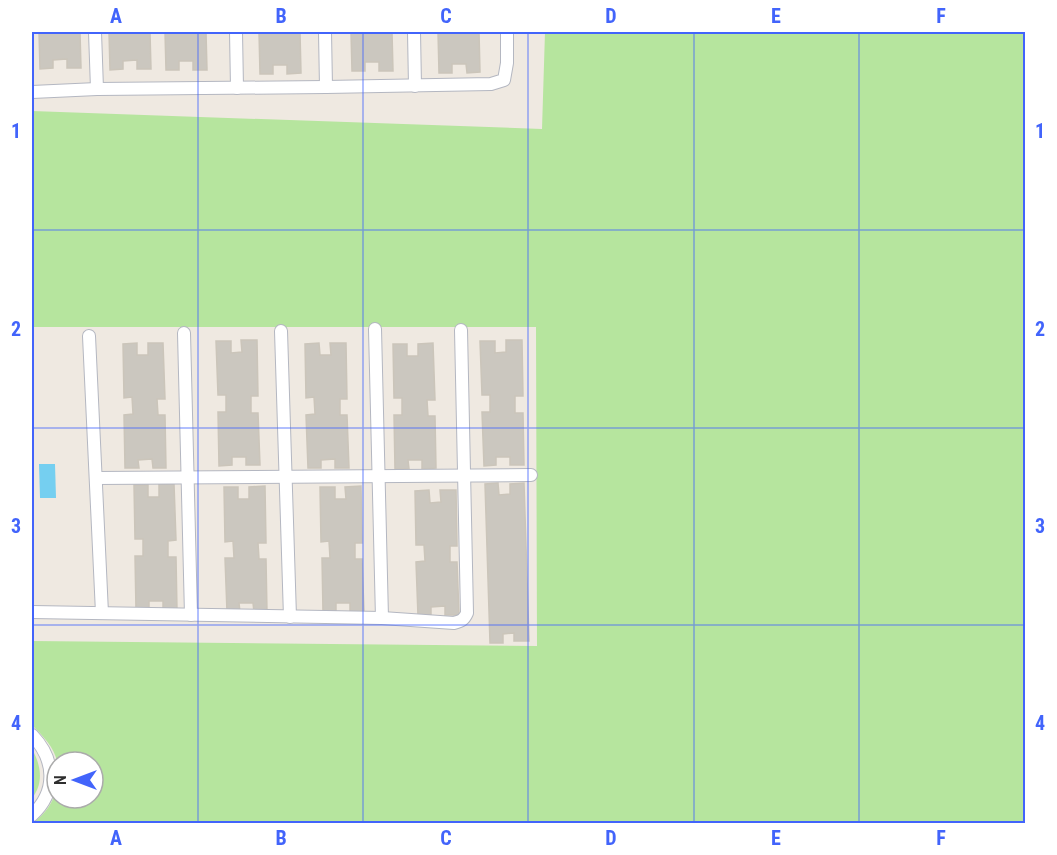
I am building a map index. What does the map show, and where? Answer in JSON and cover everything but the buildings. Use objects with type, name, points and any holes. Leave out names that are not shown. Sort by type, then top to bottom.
[{"type":"lane","points":[[95,32],[97,89]]},
{"type":"lane","points":[[236,32],[237,88]]},
{"type":"lane","points":[[325,32],[326,87]]},
{"type":"lane","points":[[414,32],[415,86]]},
{"type":"lane","points":[[32,93],[97,89],[491,84],[504,80],[507,63],[507,32]]},
{"type":"lane","points":[[375,329],[382,618]]},
{"type":"lane","points":[[32,612],[382,618],[454,623],[465,618],[465,475],[461,330]]},
{"type":"lane","points":[[281,331],[290,617]]},
{"type":"lane","points":[[184,333],[191,615]]},
{"type":"lane","points":[[89,336],[102,613]]},
{"type":"lane","points":[[96,478],[531,475]]},
{"type":"lane","points":[[32,735],[44,750],[51,770],[46,797],[32,814]]},
{"type":"green space","points":[[545,32],[1025,32],[1025,823],[33,823],[46,810],[105,810],[105,750],[52,750],[32,725],[32,641],[537,646],[536,327],[32,327],[32,111],[542,129]]},
{"type":"green space","points":[[32,749],[37,761],[40,780],[32,798]]},
{"type":"water","points":[[39,464],[55,464],[56,498],[40,498]]}]
